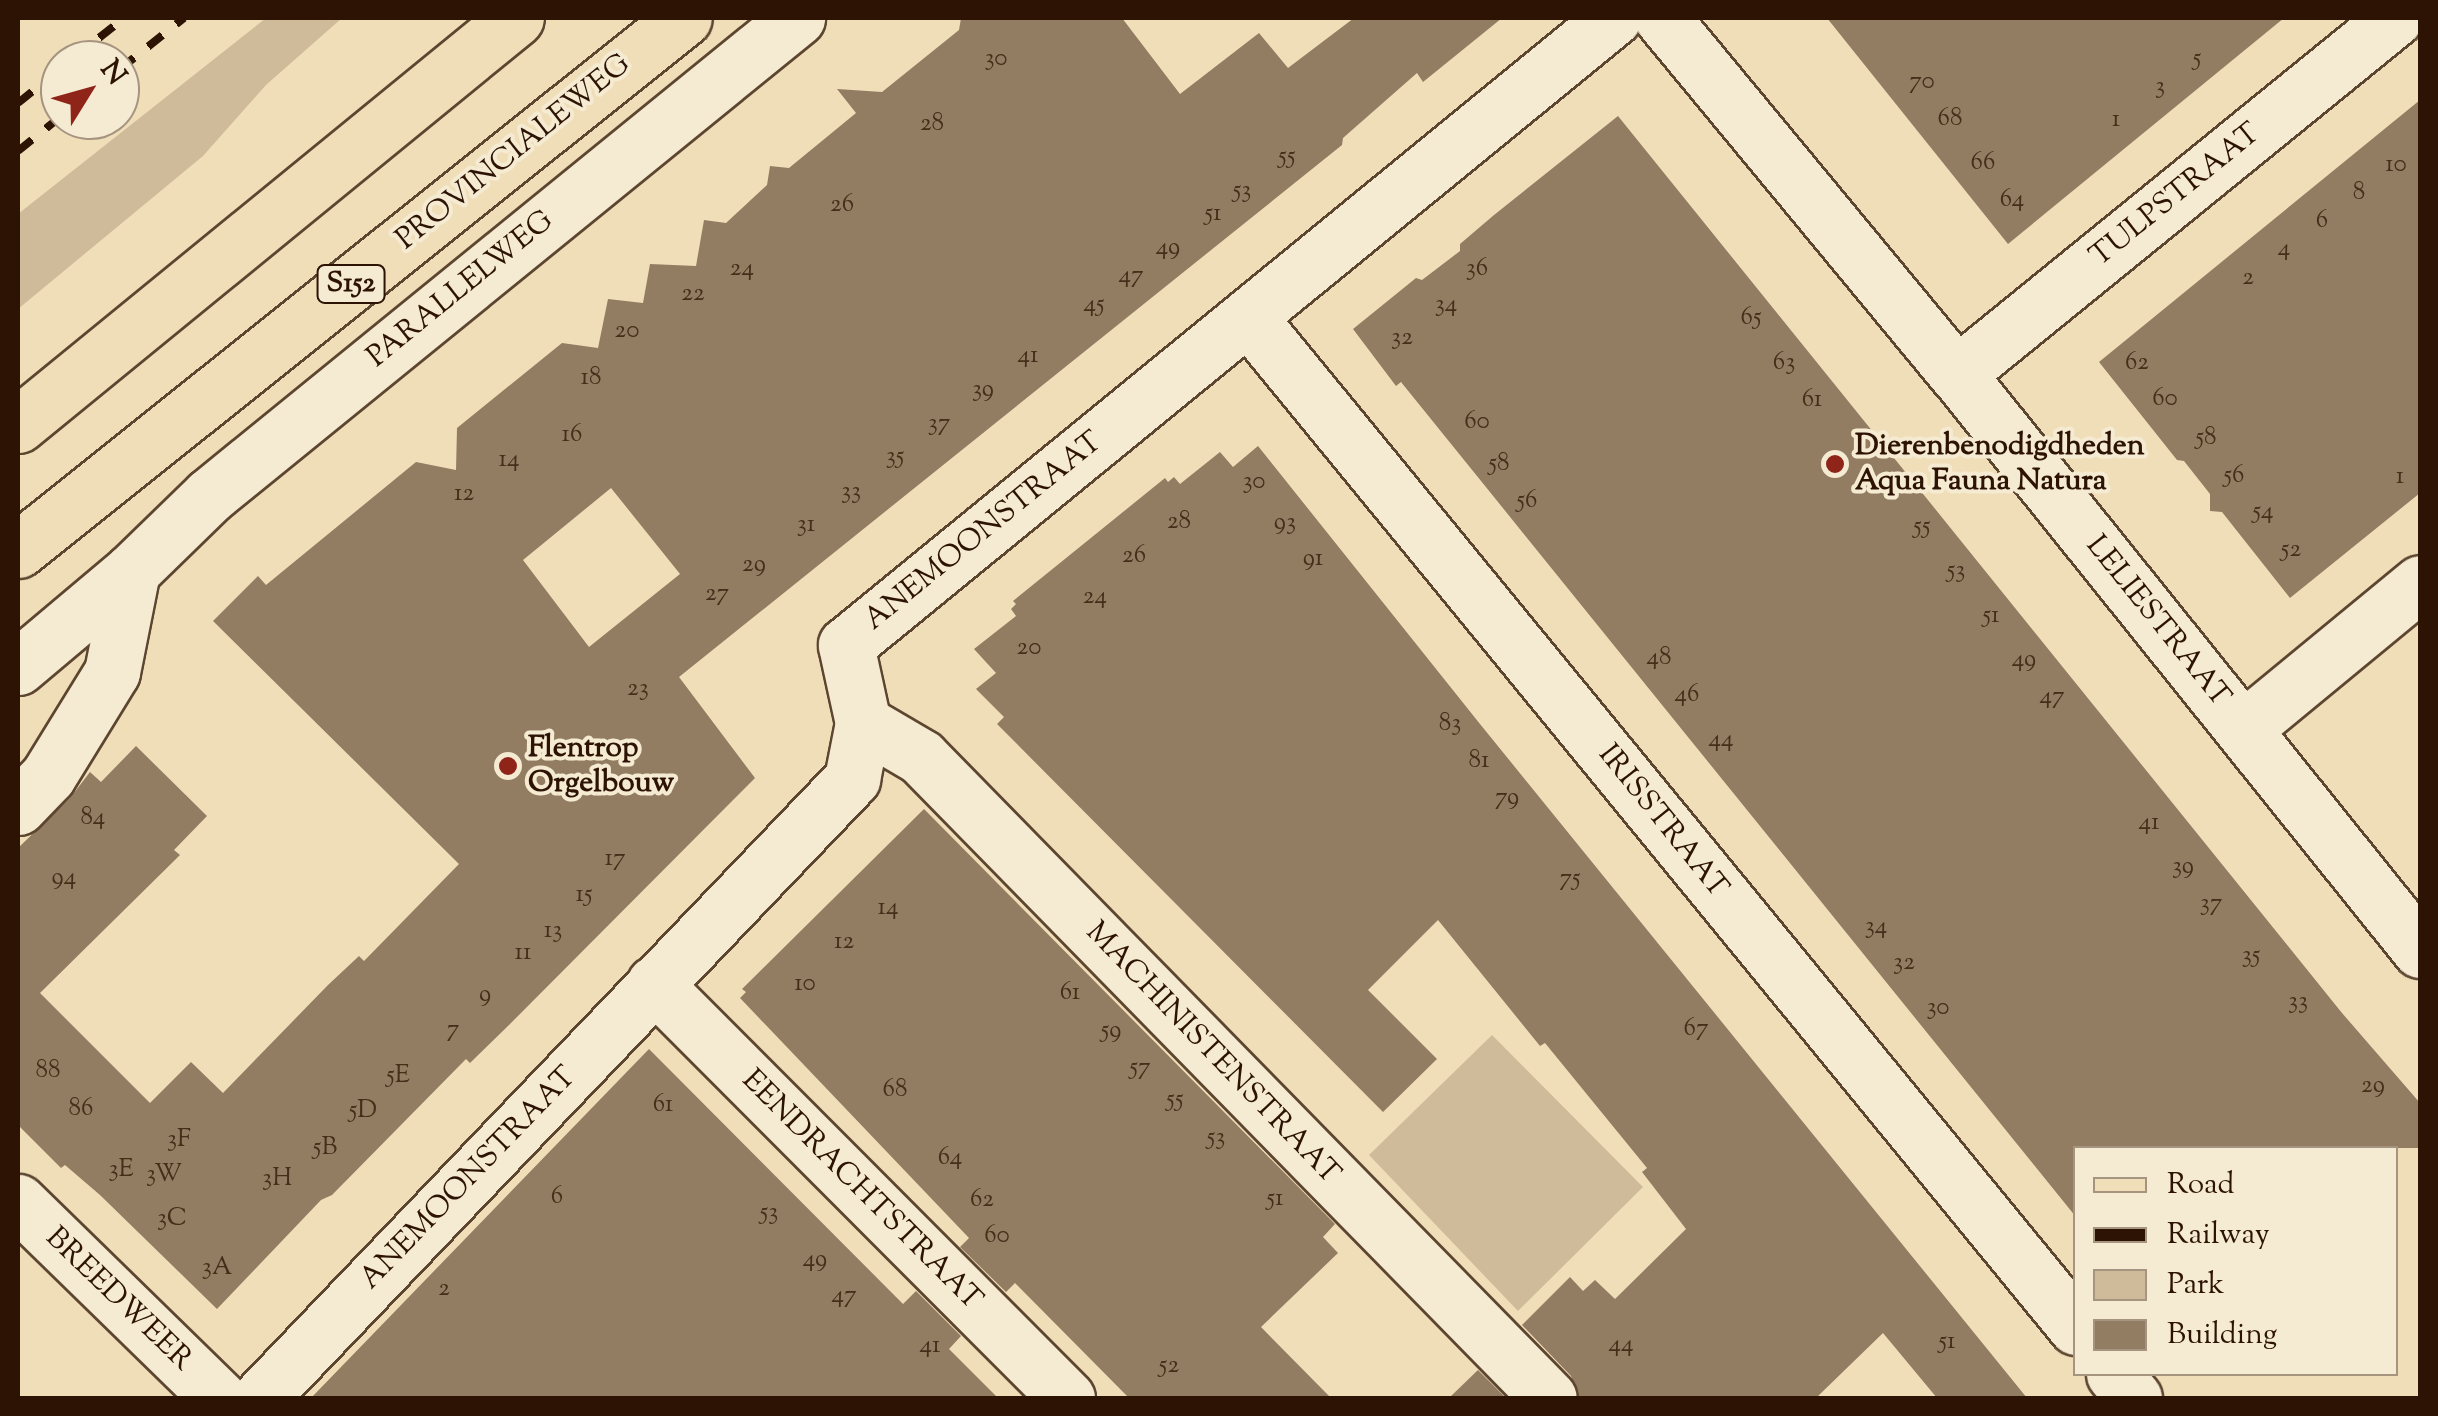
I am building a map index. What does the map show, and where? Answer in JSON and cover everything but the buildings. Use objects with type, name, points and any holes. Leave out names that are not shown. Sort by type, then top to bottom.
[{"type":"main road","points":[[18,426],[516,18]]},
{"type":"main road","name":"PROVINCIALEWEG","points":[[18,550],[684,18]]},
{"type":"street","name":"PARALLELWEG","points":[[18,667],[132,571],[208,496],[798,18]]},
{"type":"street","name":"ANEMOONSTRAAT","points":[[260,1398],[852,779],[863,723],[846,645],[1614,18]]},
{"type":"street","name":"LELIESTRAAT","points":[[1662,18],[1958,374],[2420,950]]},
{"type":"street","name":"TULPSTRAAT","points":[[1958,374],[2395,18]]},
{"type":"street","name":"IRISSTRAAT","points":[[1248,317],[2073,1323]]},
{"type":"street","points":[[18,808],[48,776],[112,672],[132,571]]},
{"type":"street","points":[[2243,728],[2420,583]]},
{"type":"street","name":"MACHINISTENSTRAAT","points":[[863,723],[921,757],[1549,1398]]},
{"type":"street","name":"EENDRACHTSTRAAT","points":[[654,984],[1067,1398]]},
{"type":"street","name":"BREEDWEER","points":[[18,1202],[219,1398]]},
{"type":"street","points":[[2116,1376],[2134,1398]]},
{"type":"green space","points":[[266,18],[342,18],[266,85],[203,156],[18,309],[18,214],[112,140],[140,140],[140,118]]},
{"type":"green space","points":[[1492,1035],[1643,1187],[1518,1311],[1369,1155]]},
{"type":"railway","points":[[96,40],[124,18]]},
{"type":"railway","points":[[140,53],[184,18]]},
{"type":"railway","points":[[18,103],[40,85]]},
{"type":"railway","points":[[18,151],[40,133]]},
{"type":"place","name":"Dierenbenodigdheden Aqua Fauna Natura","points":[[1835,464]]},
{"type":"place","name":"Flentrop Orgelbouw","points":[[508,766]]}]
